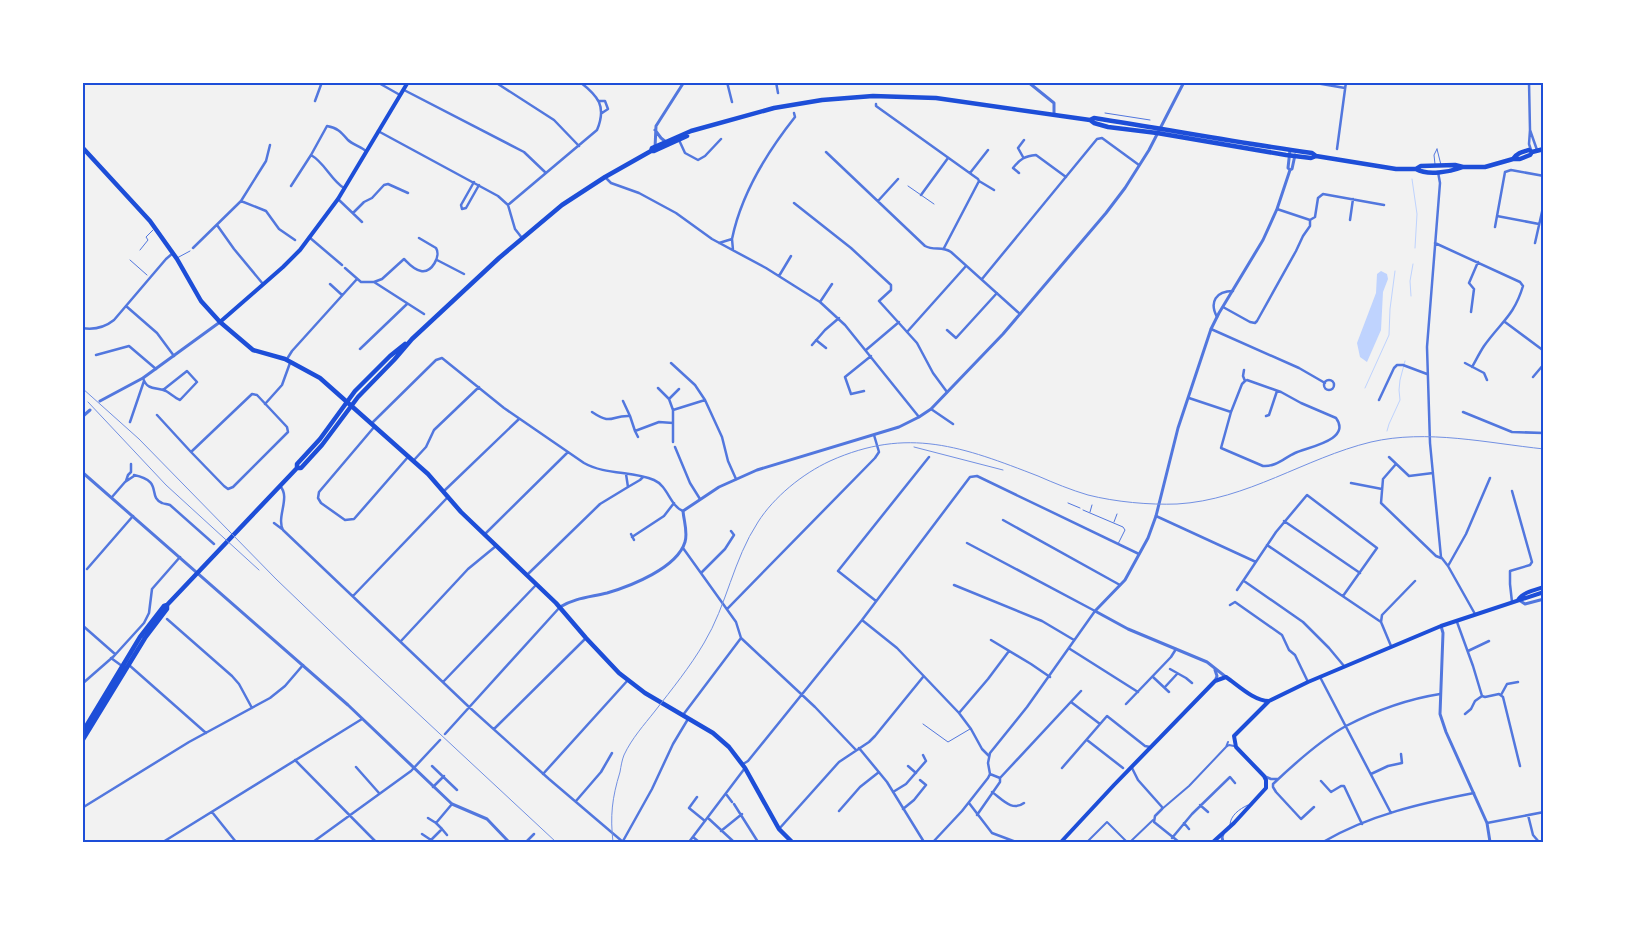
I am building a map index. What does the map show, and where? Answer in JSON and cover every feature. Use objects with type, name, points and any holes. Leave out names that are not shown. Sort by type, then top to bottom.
[{"type":"highway","points":[[82,733],[140,637],[164,606],[297,468],[297,464],[320,439],[347,401],[390,356],[412,339],[522,238],[562,205],[605,176],[666,142],[735,118],[774,108],[822,100],[873,96],[936,98],[1090,120],[1094,118],[1160,128],[1311,158],[1316,156],[1396,169],[1455,165],[1485,167],[1513,159],[1516,154],[1544,148]]},
{"type":"highway","points":[[1090,120],[1108,127],[1292,153]]},
{"type":"highway","points":[[654,149],[694,132]]},
{"type":"highway","points":[[82,147],[133,201],[156,229],[177,259],[201,301],[220,322],[249,348],[289,360],[320,378],[414,460],[461,512],[528,574],[560,607],[586,638],[628,680],[658,702],[712,733],[729,746],[744,766],[779,830],[792,842]]},
{"type":"highway","points":[[1416,169],[1422,173],[1454,170],[1463,167]]},
{"type":"highway","points":[[297,468],[301,468],[352,405],[412,339]]},
{"type":"highway","points":[[82,741],[144,638],[167,610],[167,605]]},
{"type":"main road","points":[[220,322],[298,253],[338,199],[408,82]]},
{"type":"main road","points":[[1518,600],[1521,596],[1544,587]]},
{"type":"main road","points":[[1213,842],[1266,788],[1264,776],[1236,747],[1234,736],[1269,701],[1344,666],[1456,620],[1544,592]]},
{"type":"main road","points":[[1061,842],[1214,681],[1226,677],[1256,698],[1269,701]]},
{"type":"main road","points":[[1256,698],[1260,708],[1257,713]]},
{"type":"street","points":[[315,101],[322,82]]},
{"type":"street","points":[[377,82],[400,95]]},
{"type":"street","points":[[495,82],[554,120],[579,146]]},
{"type":"street","points":[[508,205],[598,130],[602,113],[599,101],[594,93],[580,82]]},
{"type":"street","points":[[654,149],[655,130],[684,82]]},
{"type":"street","points":[[727,82],[732,102]]},
{"type":"street","points":[[776,82],[778,93]]},
{"type":"street","points":[[1028,82],[1054,102],[1054,115]]},
{"type":"street","points":[[683,512],[719,487],[757,470],[874,435],[908,423],[931,409],[1020,314],[1106,213],[1139,165],[1184,82]]},
{"type":"street","points":[[1310,82],[1346,88]]},
{"type":"street","points":[[1337,149],[1346,82]]},
{"type":"street","points":[[1528,82],[1529,144],[1532,152]]},
{"type":"street","points":[[404,90],[524,152],[546,174]]},
{"type":"street","points":[[599,101],[607,103],[608,109],[602,113]]},
{"type":"street","points":[[876,104],[876,106],[994,190]]},
{"type":"street","points":[[733,251],[732,239],[746,197],[770,151],[795,116],[794,113]]},
{"type":"street","points":[[291,186],[311,155],[326,126],[344,133],[348,139],[366,151]]},
{"type":"street","points":[[655,130],[666,142]]},
{"type":"street","points":[[1530,130],[1538,150]]},
{"type":"street","points":[[378,131],[498,196],[508,205],[515,229],[522,238]]},
{"type":"street","points":[[982,279],[1099,138],[1139,165]]},
{"type":"street","points":[[679,140],[685,154],[700,160],[721,139]]},
{"type":"street","points":[[1023,157],[1018,148],[1024,140]]},
{"type":"street","points":[[193,248],[240,201],[266,161],[270,144]]},
{"type":"street","points":[[970,173],[988,150]]},
{"type":"street","points":[[826,152],[925,246],[944,248],[951,252],[1020,314]]},
{"type":"street","points":[[933,842],[969,803],[990,774],[989,756],[1050,678],[1095,611],[1120,585],[1148,538],[1156,516],[1178,428],[1211,329],[1259,248],[1277,209],[1290,170],[1288,168],[1292,153]]},
{"type":"street","points":[[311,155],[321,162],[344,188]]},
{"type":"street","points":[[1019,173],[1013,168],[1023,157],[1038,156],[1066,177]]},
{"type":"street","points":[[921,195],[948,158]]},
{"type":"street","points":[[1495,227],[1505,172],[1511,170],[1544,176]]},
{"type":"street","points":[[1438,172],[1440,183],[1427,339],[1433,474],[1442,558],[1476,614]]},
{"type":"street","points":[[605,176],[607,181],[638,193],[676,213],[719,243],[820,302],[839,318],[919,417]]},
{"type":"street","points":[[878,201],[898,179]]},
{"type":"street","points":[[944,248],[979,181]]},
{"type":"street","points":[[474,182],[461,205],[462,209],[466,208],[479,185]]},
{"type":"street","points":[[353,213],[364,202],[372,198],[384,184],[408,193]]},
{"type":"street","points":[[398,194],[400,190]]},
{"type":"street","points":[[1310,220],[1315,217],[1317,200],[1321,195],[1384,204]]},
{"type":"street","points":[[338,199],[362,222]]},
{"type":"street","points":[[1350,220],[1354,199]]},
{"type":"street","points":[[240,201],[266,211],[279,230],[295,240]]},
{"type":"street","points":[[794,203],[851,248],[891,285],[891,290],[879,301],[921,349],[933,373],[948,392]]},
{"type":"street","points":[[1535,243],[1544,203]]},
{"type":"street","points":[[1277,209],[1310,220]]},
{"type":"street","points":[[1498,216],[1539,224]]},
{"type":"street","points":[[1223,307],[1250,322],[1255,323],[1257,321],[1310,226],[1310,220]]},
{"type":"street","points":[[218,225],[234,249],[263,284]]},
{"type":"street","points":[[309,237],[342,265]]},
{"type":"street","points":[[345,268],[363,283],[382,279],[404,259],[416,269],[428,270],[437,260],[439,253],[436,248],[419,238]]},
{"type":"street","points":[[719,243],[732,239]]},
{"type":"street","points":[[1435,243],[1522,284],[1518,302],[1505,322],[1484,347],[1472,367]]},
{"type":"street","points":[[82,328],[97,328],[114,320],[149,277],[173,254]]},
{"type":"street","points":[[778,276],[791,256]]},
{"type":"street","points":[[437,260],[464,274]]},
{"type":"street","points":[[1471,312],[1474,290],[1469,282],[1478,262]]},
{"type":"street","points":[[907,332],[966,266]]},
{"type":"street","points":[[265,404],[282,385],[292,351],[357,279]]},
{"type":"street","points":[[374,282],[424,314]]},
{"type":"street","points":[[330,284],[342,295]]},
{"type":"street","points":[[820,302],[832,284]]},
{"type":"street","points":[[1217,317],[1213,311],[1212,304],[1215,298],[1221,293],[1233,291]]},
{"type":"street","points":[[947,330],[956,338],[997,293]]},
{"type":"street","points":[[360,349],[407,304]]},
{"type":"street","points":[[126,306],[157,334],[174,356]]},
{"type":"street","points":[[812,345],[839,318]]},
{"type":"street","points":[[965,319],[970,323]]},
{"type":"street","points":[[100,401],[144,379],[220,322]]},
{"type":"street","points":[[866,350],[899,322]]},
{"type":"street","points":[[1505,322],[1544,351]]},
{"type":"street","points":[[1211,329],[1299,368],[1325,383]]},
{"type":"street","points":[[816,340],[826,348]]},
{"type":"street","points":[[96,355],[132,346],[156,369]]},
{"type":"street","points":[[864,391],[850,394],[845,378],[871,356]]},
{"type":"street","points":[[409,456],[355,518],[346,520],[319,501],[318,493],[373,426],[440,358],[446,360],[519,418],[594,468],[643,477],[659,482],[680,511],[683,512],[686,536],[683,548],[666,565],[636,582],[607,593],[571,601],[560,607],[445,734]]},
{"type":"street","points":[[672,363],[694,385],[705,400],[722,437],[728,461],[736,479]]},
{"type":"street","points":[[1465,363],[1484,373],[1487,380]]},
{"type":"street","points":[[1533,378],[1544,364]]},
{"type":"street","points":[[1379,400],[1397,365],[1428,374]]},
{"type":"street","points":[[1244,370],[1244,381],[1231,412],[1221,448],[1263,466],[1268,466],[1327,442],[1339,432],[1340,428],[1336,418],[1301,404],[1277,391],[1244,381]]},
{"type":"street","points":[[144,379],[148,385],[158,390],[163,390],[180,400],[197,382],[187,371],[163,390]]},
{"type":"street","points":[[130,422],[144,379]]},
{"type":"street","points":[[414,460],[426,447],[434,430],[479,387]]},
{"type":"street","points":[[658,388],[669,399],[673,410],[673,442]]},
{"type":"street","points":[[669,399],[680,389]]},
{"type":"street","points":[[1266,416],[1269,415],[1277,391]]},
{"type":"street","points":[[157,415],[191,452],[228,489],[233,487],[288,432],[287,427],[257,395],[250,395],[191,452]]},
{"type":"street","points":[[1189,398],[1231,412]]},
{"type":"street","points":[[673,410],[705,400]]},
{"type":"street","points":[[623,401],[638,437]]},
{"type":"street","points":[[931,409],[954,424]]},
{"type":"street","points":[[82,417],[90,410]]},
{"type":"street","points":[[1463,412],[1512,432],[1544,432]]},
{"type":"street","points":[[593,413],[609,420],[630,416]]},
{"type":"street","points":[[444,491],[519,418]]},
{"type":"street","points":[[635,431],[659,422],[673,423]]},
{"type":"street","points":[[727,609],[879,454],[874,435]]},
{"type":"street","points":[[675,447],[690,483],[700,499]]},
{"type":"street","points":[[485,534],[568,452]]},
{"type":"street","points":[[876,600],[838,571],[928,456]]},
{"type":"street","points":[[1390,457],[1409,476],[1433,474]]},
{"type":"street","points":[[126,482],[131,464]]},
{"type":"street","points":[[1396,464],[1385,475],[1380,499],[1383,505],[1436,556],[1442,558]]},
{"type":"street","points":[[82,472],[303,665],[452,804],[487,819],[509,842]]},
{"type":"street","points":[[130,472],[134,476],[147,479],[151,483],[158,500],[170,505],[214,544]]},
{"type":"street","points":[[626,474],[628,487]]},
{"type":"street","points":[[112,497],[134,476]]},
{"type":"street","points":[[688,842],[726,794],[744,766],[862,620],[973,476],[1139,554]]},
{"type":"street","points":[[528,574],[600,504],[643,477]]},
{"type":"street","points":[[1448,566],[1466,534],[1490,478]]},
{"type":"street","points":[[1351,483],[1382,489]]},
{"type":"street","points":[[280,486],[284,493],[281,524],[283,530]]},
{"type":"street","points":[[1512,491],[1532,562],[1530,565],[1510,571],[1512,602]]},
{"type":"street","points":[[1237,590],[1284,520],[1307,495],[1376,546],[1377,550],[1343,596]]},
{"type":"street","points":[[353,596],[449,497]]},
{"type":"street","points":[[632,537],[664,516],[674,503]]},
{"type":"street","points":[[87,569],[133,516]]},
{"type":"street","points":[[1156,516],[1256,562]]},
{"type":"street","points":[[1003,520],[1120,585]]},
{"type":"street","points":[[1284,520],[1360,573]]},
{"type":"street","points":[[274,523],[469,707],[543,774],[623,842],[652,789],[673,744],[688,719]]},
{"type":"street","points":[[701,573],[731,542],[734,535],[731,531]]},
{"type":"street","points":[[967,543],[1128,629],[1212,665],[1226,677]]},
{"type":"street","points":[[401,641],[468,569],[497,545]]},
{"type":"street","points":[[1267,545],[1381,622]]},
{"type":"street","points":[[683,548],[738,626],[741,638],[865,756],[893,792],[924,842]]},
{"type":"street","points":[[82,684],[115,654],[146,620],[152,591],[180,557]]},
{"type":"street","points":[[1244,580],[1303,622],[1344,666]]},
{"type":"street","points":[[1391,646],[1381,622],[1382,615],[1415,581]]},
{"type":"street","points":[[444,682],[537,584]]},
{"type":"street","points":[[954,586],[1042,621],[1074,640]]},
{"type":"street","points":[[1518,600],[1526,604],[1544,599]]},
{"type":"street","points":[[1230,605],[1235,602],[1282,635],[1289,650],[1295,655],[1308,682]]},
{"type":"street","points":[[167,619],[232,676],[239,684],[252,708]]},
{"type":"street","points":[[862,620],[892,644],[959,713],[982,749],[989,756]]},
{"type":"street","points":[[1456,620],[1468,650],[1482,696]]},
{"type":"street","points":[[82,625],[115,654]]},
{"type":"street","points":[[1441,626],[1443,633],[1439,708],[1441,720],[1487,823],[1490,842]]},
{"type":"street","points":[[494,729],[586,638]]},
{"type":"street","points":[[682,716],[741,638]]},
{"type":"street","points":[[991,640],[1050,678]]},
{"type":"street","points":[[1468,650],[1490,641]]},
{"type":"street","points":[[1069,648],[1138,692]]},
{"type":"street","points":[[1126,704],[1153,677],[1176,649]]},
{"type":"street","points":[[959,713],[1009,651]]},
{"type":"street","points":[[111,658],[123,667]]},
{"type":"street","points":[[129,665],[206,733]]},
{"type":"street","points":[[82,808],[170,753],[281,690],[303,665]]},
{"type":"street","points":[[1212,665],[1217,672],[1214,681]]},
{"type":"street","points":[[1170,669],[1192,683]]},
{"type":"street","points":[[1165,687],[1176,674]]},
{"type":"street","points":[[779,830],[839,762],[875,736],[923,677]]},
{"type":"street","points":[[1153,677],[1169,692]]},
{"type":"street","points":[[1320,677],[1390,813]]},
{"type":"street","points":[[543,774],[628,680]]},
{"type":"street","points":[[1501,695],[1507,684],[1518,682]]},
{"type":"street","points":[[977,815],[1000,782],[1000,778],[1081,691]]},
{"type":"street","points":[[1314,807],[1301,820],[1273,787],[1273,784],[1322,742],[1346,726],[1389,708],[1440,694]]},
{"type":"street","points":[[1465,714],[1471,709],[1475,701],[1482,696],[1501,695]]},
{"type":"street","points":[[1501,695],[1520,766]]},
{"type":"street","points":[[1071,702],[1100,724]]},
{"type":"street","points":[[1062,768],[1105,717],[1108,717],[1141,744],[1150,747]]},
{"type":"street","points":[[163,842],[362,720]]},
{"type":"street","points":[[313,842],[413,769],[440,740]]},
{"type":"street","points":[[1087,740],[1123,768]]},
{"type":"street","points":[[1087,842],[1107,822],[1129,842],[1154,820],[1155,816],[1162,809],[1189,786],[1226,747],[1228,742]]},
{"type":"street","points":[[1226,747],[1232,745],[1236,747]]},
{"type":"street","points":[[576,801],[601,772],[612,754]]},
{"type":"street","points":[[1371,774],[1388,766],[1402,763],[1401,754]]},
{"type":"street","points":[[893,792],[906,784],[926,761],[923,755]]},
{"type":"street","points":[[295,760],[376,842]]},
{"type":"street","points":[[432,766],[457,790]]},
{"type":"street","points":[[908,766],[916,772]]},
{"type":"street","points":[[1132,766],[1138,780],[1162,809]]},
{"type":"street","points":[[356,767],[379,794]]},
{"type":"street","points":[[839,811],[860,787],[879,772]]},
{"type":"street","points":[[990,774],[1000,778]]},
{"type":"street","points":[[433,787],[444,776]]},
{"type":"street","points":[[1264,776],[1271,779],[1279,779]]},
{"type":"street","points":[[1172,838],[1200,805],[1230,777],[1236,783]]},
{"type":"street","points":[[903,808],[914,800],[926,786],[920,780]]},
{"type":"street","points":[[1321,780],[1331,792],[1344,786],[1362,824]]},
{"type":"street","points":[[992,792],[1014,807],[1024,803]]},
{"type":"street","points":[[1324,842],[1390,813],[1429,802],[1474,793]]},
{"type":"street","points":[[726,794],[742,814],[758,842]]},
{"type":"street","points":[[689,808],[697,797]]},
{"type":"street","points":[[969,803],[992,833],[1016,842]]},
{"type":"street","points":[[436,824],[452,804]]},
{"type":"street","points":[[1200,805],[1208,812]]},
{"type":"street","points":[[684,807],[689,808],[706,819],[734,842]]},
{"type":"street","points":[[212,812],[236,842]]},
{"type":"street","points":[[1487,823],[1544,812]]},
{"type":"street","points":[[721,831],[742,814]]},
{"type":"street","points":[[1528,815],[1533,835],[1537,842]]},
{"type":"street","points":[[428,818],[442,829],[446,835]]},
{"type":"street","points":[[1154,820],[1172,838],[1179,842]]},
{"type":"street","points":[[1184,822],[1190,829]]},
{"type":"street","points":[[422,834],[432,841],[442,829]]},
{"type":"street","points":[[1223,842],[1222,837],[1225,831]]},
{"type":"street","points":[[526,842],[534,834]]},
{"type":"street","points":[[693,837],[699,842]]},
{"type":"street","points":[[936,839],[940,842]]},
{"type":"street","points":[[1133,839],[1136,842]]},
{"type":"lane","points":[[1105,113],[1150,120]]},
{"type":"lane","points":[[1438,166],[1434,154],[1437,149],[1438,166],[1438,172]]},
{"type":"lane","points":[[908,186],[934,204]]},
{"type":"lane","points":[[140,250],[148,240],[146,237],[156,229]]},
{"type":"lane","points":[[177,259],[190,251]]},
{"type":"lane","points":[[130,260],[149,277]]},
{"type":"lane","points":[[1068,503],[1080,508]]},
{"type":"lane","points":[[1089,512],[1092,506]]},
{"type":"lane","points":[[1084,510],[1122,526],[1124,530],[1118,544]]},
{"type":"lane","points":[[1114,523],[1117,514]]},
{"type":"lane","points":[[923,724],[948,742],[971,729]]},
{"type":"water","points":[[1381,271],[1387,274],[1388,279],[1383,292],[1381,330],[1367,362],[1360,357],[1357,343],[1376,293],[1377,274]]},
{"type":"waterway","points":[[1412,179],[1417,214],[1415,248]]},
{"type":"waterway","points":[[1411,296],[1410,281],[1413,264]]},
{"type":"waterway","points":[[1365,388],[1389,335],[1395,271]]},
{"type":"waterway","points":[[1387,431],[1400,400],[1400,380],[1405,361]]},
{"type":"railway","points":[[82,388],[139,439],[276,579],[352,652],[556,842]]},
{"type":"railway","points":[[88,402],[166,485],[259,570]]},
{"type":"railway","points":[[613,842],[613,799],[627,749],[687,669],[704,643],[719,613],[742,552],[758,522],[780,495],[809,472],[830,461],[858,450],[885,444],[935,444],[985,457],[1088,495],[1121,501],[1177,504],[1203,501],[1228,495],[1347,449],[1392,438],[1457,438],[1544,449]]},
{"type":"railway","points":[[914,447],[1003,470]]}]
